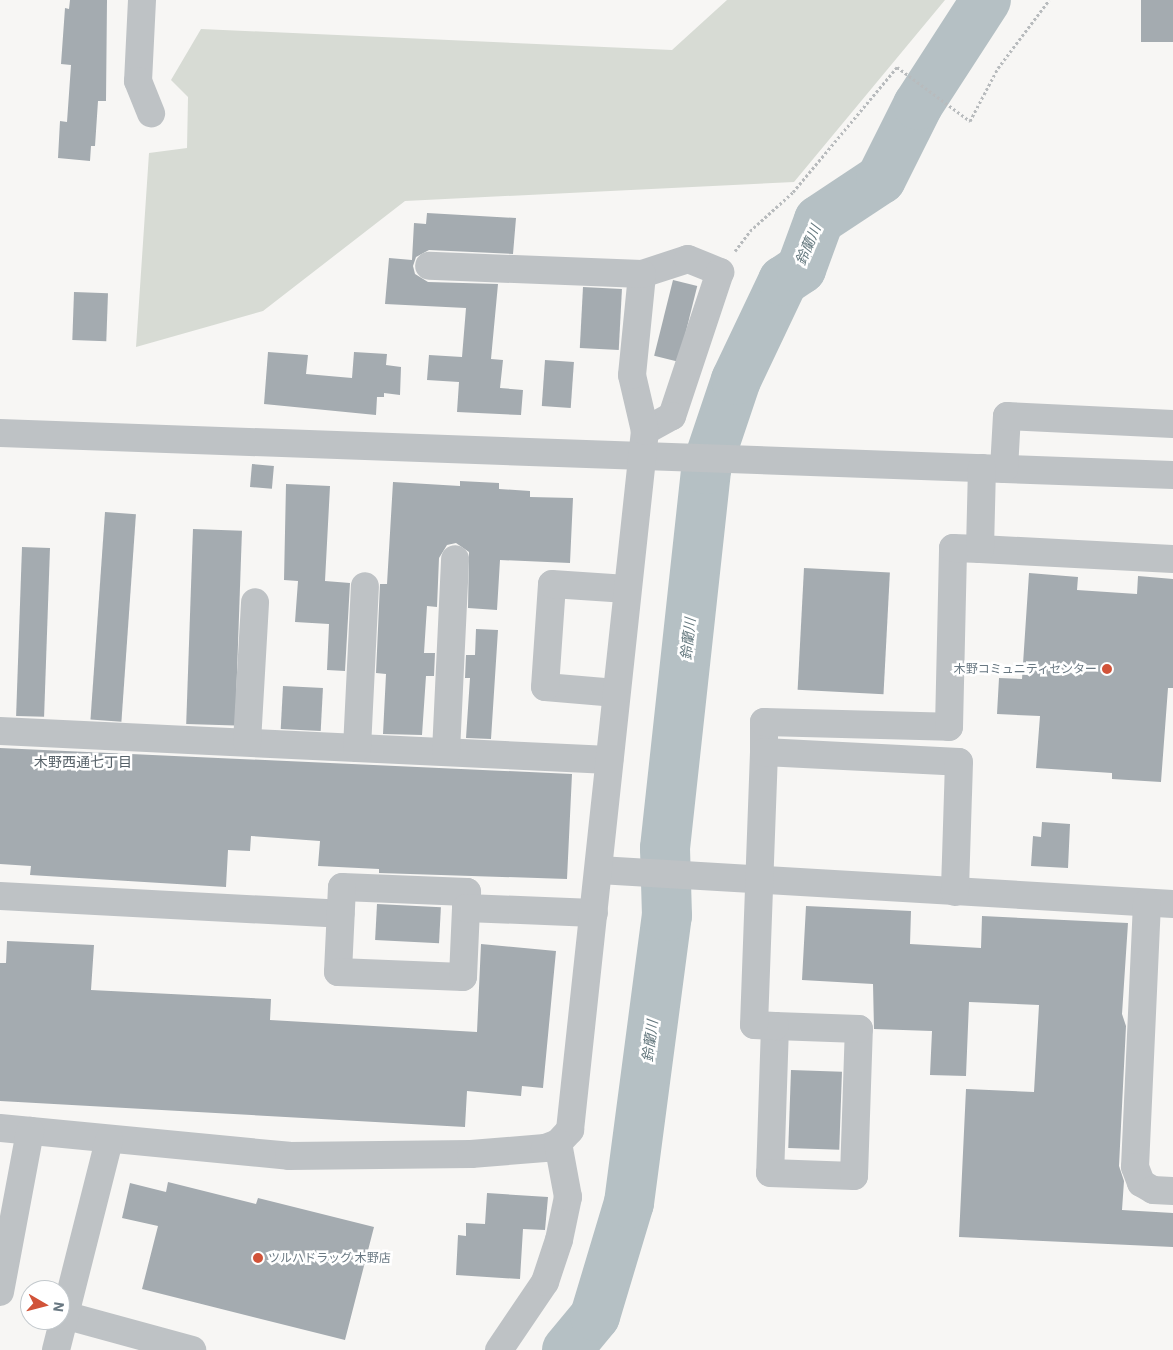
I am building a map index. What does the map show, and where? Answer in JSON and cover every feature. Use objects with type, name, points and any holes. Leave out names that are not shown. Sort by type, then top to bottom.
[{"type":"street","points":[[142,0],[138,81],[151,113]]},
{"type":"street","points":[[429,266],[642,274],[688,259],[720,272],[672,416],[642,444]]},
{"type":"street","points":[[0,1128],[289,1156],[471,1154],[558,1143],[570,1130],[599,870],[642,444],[632,375],[642,274]]},
{"type":"street","points":[[980,549],[993,468],[1007,416],[1173,424]]},
{"type":"street","points":[[0,433],[642,444],[678,457],[1173,475]]},
{"type":"street","points":[[776,1026],[770,1173],[854,1176],[860,1029],[754,1025],[764,722],[949,727],[953,548],[1173,559]]},
{"type":"street","points":[[446,752],[455,559]]},
{"type":"street","points":[[616,693],[545,687],[552,584],[627,589]]},
{"type":"street","points":[[357,748],[365,586]]},
{"type":"street","points":[[247,742],[255,602]]},
{"type":"street","points":[[0,730],[610,760]]},
{"type":"street","points":[[764,752],[959,762],[955,892]]},
{"type":"street","points":[[599,870],[708,878],[1160,903],[1135,1167],[1140,1183],[1153,1190],[1173,1191]]},
{"type":"street","points":[[342,887],[467,892],[466,908],[463,977],[338,972],[342,887]]},
{"type":"street","points":[[0,896],[340,914]]},
{"type":"street","points":[[466,908],[594,913]]},
{"type":"street","points":[[0,1292],[30,1131]]},
{"type":"street","points":[[70,1293],[109,1140]]},
{"type":"street","points":[[499,1350],[544,1282],[559,1240],[568,1197],[558,1143]]},
{"type":"street","points":[[70,1318],[192,1350]]},
{"type":"street","points":[[56,1350],[61,1330]]},
{"type":"path","points":[[720,272],[750,231],[793,192],[897,67],[970,121],[998,68],[1048,0]]},
{"type":"shaded area","points":[[727,0],[945,0],[794,182],[405,201],[263,311],[136,347],[149,153],[187,148],[188,97],[171,80],[201,29],[672,50]]},
{"type":"building","points":[[70,0],[107,0],[106,101],[98,101],[95,146],[91,146],[90,161],[58,158],[60,121],[67,122],[71,65],[61,64],[65,8],[69,9]]},
{"type":"building","points":[[1141,0],[1173,0],[1173,42],[1141,42]]},
{"type":"building","points":[[427,213],[516,218],[513,254],[429,250],[416,257],[413,266],[415,274],[428,282],[498,284],[491,359],[503,360],[500,388],[523,390],[521,415],[457,412],[459,382],[427,380],[429,355],[462,357],[466,308],[385,304],[389,258],[412,260],[414,223],[426,224]]},
{"type":"building","points":[[673,280],[697,286],[678,362],[654,356]]},
{"type":"building","points":[[583,287],[622,289],[619,350],[580,348]]},
{"type":"building","points":[[74,292],[108,293],[106,341],[72,340]]},
{"type":"building","points":[[268,352],[308,355],[306,374],[352,378],[354,352],[387,354],[386,365],[401,367],[400,395],[384,393],[384,397],[377,397],[376,415],[264,404]]},
{"type":"building","points":[[545,360],[574,362],[571,408],[542,406]]},
{"type":"building","points":[[252,464],[274,466],[272,489],[250,487]]},
{"type":"building","points":[[460,481],[499,483],[499,489],[530,491],[530,497],[573,498],[570,563],[500,560],[497,610],[468,608],[469,552],[456,543],[447,545],[439,558],[437,607],[427,606],[424,653],[435,653],[434,676],[426,676],[422,735],[383,734],[386,674],[376,673],[380,584],[387,584],[393,482],[460,486]]},
{"type":"building","points":[[286,484],[330,486],[325,581],[350,583],[345,671],[327,670],[329,624],[295,622],[298,581],[284,580]]},
{"type":"building","points":[[105,512],[136,514],[121,722],[90,719]]},
{"type":"building","points":[[193,529],[242,531],[235,726],[186,724]]},
{"type":"building","points":[[22,547],[50,548],[44,717],[16,716]]},
{"type":"building","points":[[804,568],[890,573],[883,694],[798,690]]},
{"type":"building","name":"木野コミュニティセンター","points":[[1029,573],[1078,577],[1077,590],[1137,594],[1138,576],[1173,579],[1173,688],[1168,688],[1161,782],[1112,779],[1112,773],[1036,768],[1040,716],[997,714],[999,678],[1022,679]]},
{"type":"building","points":[[476,629],[498,630],[491,739],[466,738],[470,678],[465,678],[466,655],[475,655]]},
{"type":"building","points":[[283,686],[323,688],[321,731],[281,729]]},
{"type":"building","points":[[0,748],[572,774],[567,879],[379,873],[379,869],[318,866],[320,841],[251,836],[250,851],[228,850],[226,887],[30,875],[31,866],[0,864]]},
{"type":"building","points":[[1042,822],[1070,824],[1068,868],[1031,866],[1033,836],[1041,837]]},
{"type":"building","points":[[377,904],[441,907],[439,943],[375,940]]},
{"type":"building","points":[[806,906],[911,911],[910,944],[981,948],[982,916],[1128,923],[1122,1014],[1126,1026],[1119,1166],[1124,1181],[1122,1210],[1173,1213],[1173,1247],[959,1237],[966,1089],[1034,1092],[1039,1005],[969,1002],[966,1076],[930,1075],[932,1031],[874,1029],[873,984],[802,980]]},
{"type":"building","points":[[7,941],[94,945],[91,990],[271,999],[270,1020],[477,1032],[481,944],[556,951],[543,1088],[522,1086],[521,1096],[467,1091],[465,1127],[0,1101],[0,963],[6,963]]},
{"type":"building","points":[[791,1070],[842,1072],[839,1150],[788,1148]]},
{"type":"building","name":"ツルハドラッグ 木野店","points":[[168,1182],[256,1204],[258,1198],[374,1227],[345,1340],[142,1289],[158,1226],[122,1218],[130,1183],[166,1192]]},
{"type":"building","points":[[487,1193],[548,1197],[545,1230],[523,1229],[520,1279],[456,1275],[458,1235],[466,1236],[466,1223],[485,1224]]},
{"type":"waterway","name":"鈴蘭川","points":[[567,1350],[595,1316],[629,1203],[667,916],[665,848],[706,469],[736,380],[783,281],[801,269],[819,220],[881,179],[918,105],[986,0]]},
{"type":"place","name":"木野コミュニティセンター","points":[[1107,669]]},
{"type":"place","name":"ツルハドラッグ 木野店","points":[[258,1258]]},
{"type":"district","name":"木野西通七丁目","points":[[83,762]]}]
